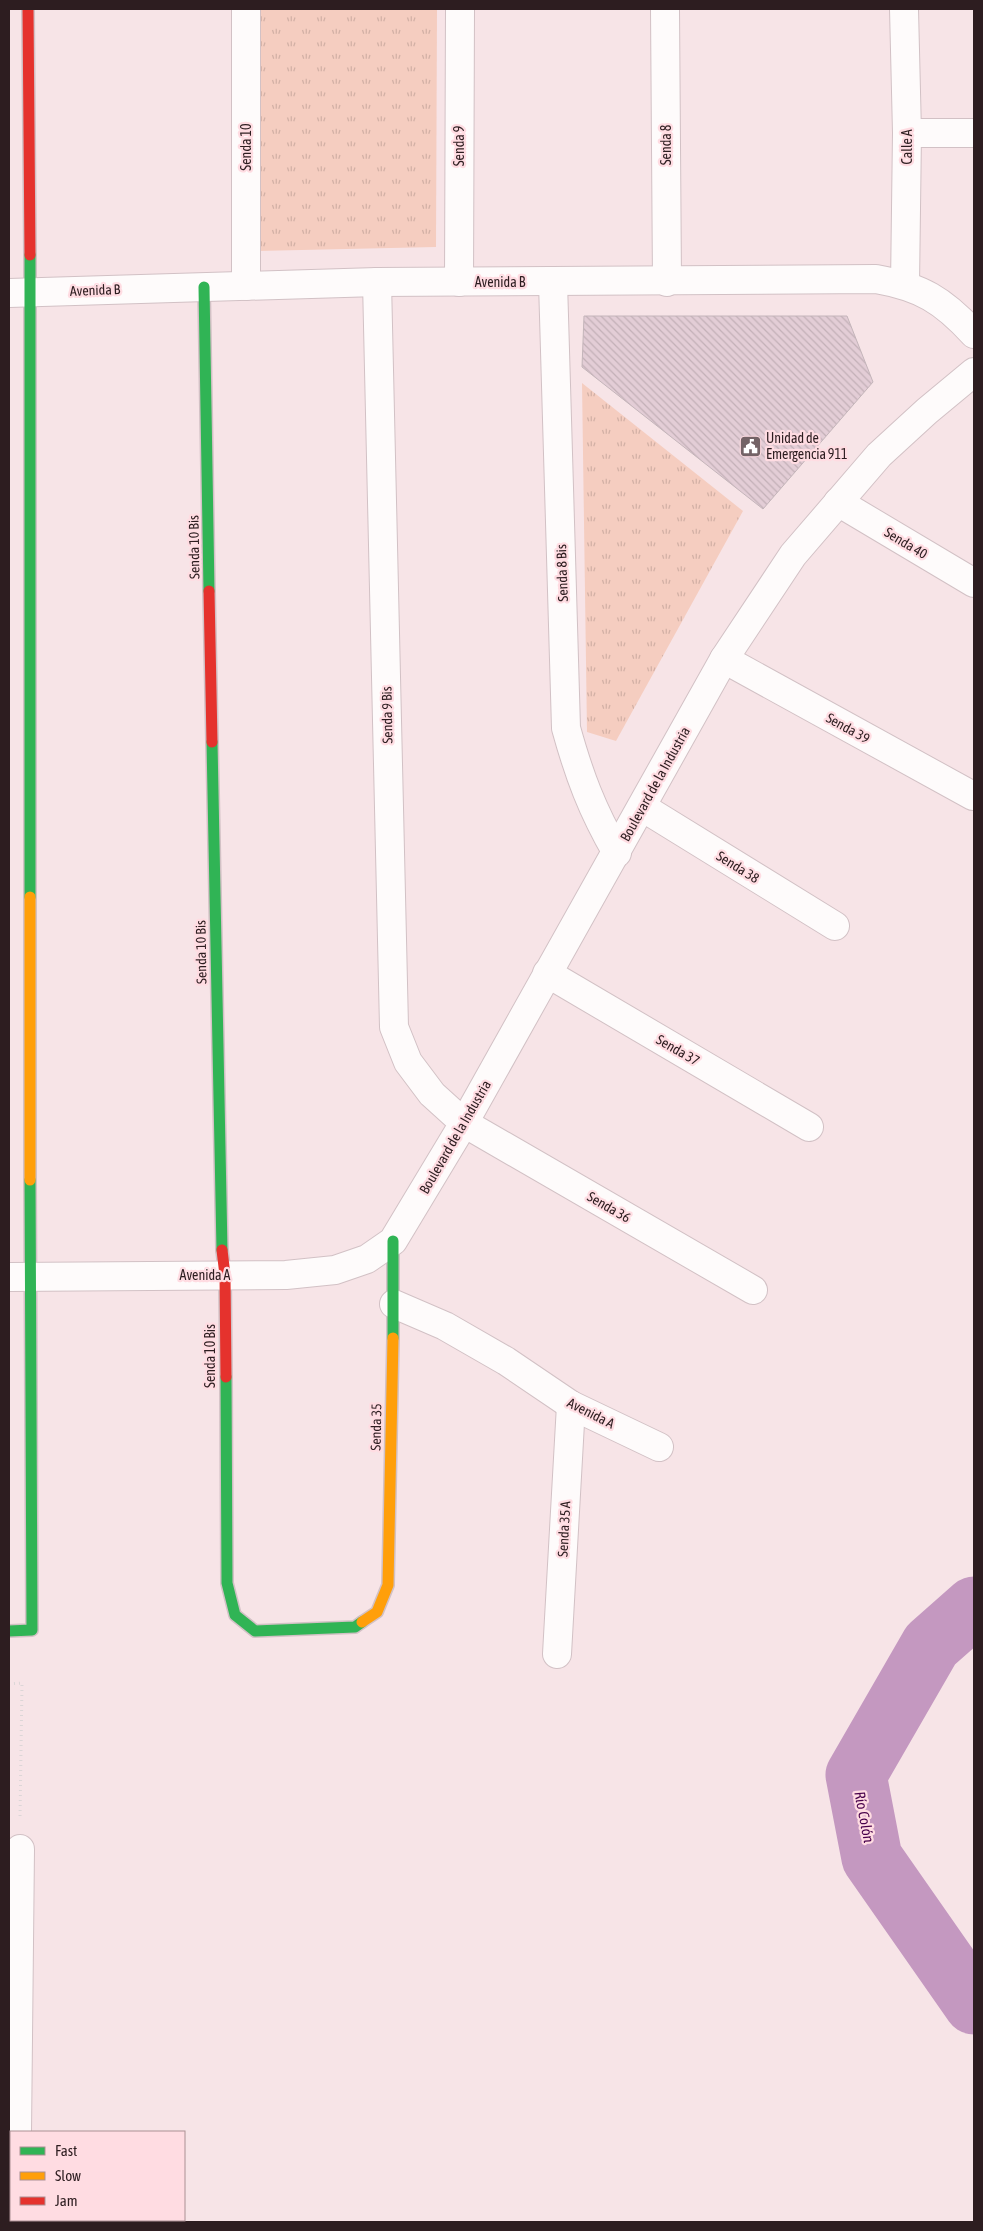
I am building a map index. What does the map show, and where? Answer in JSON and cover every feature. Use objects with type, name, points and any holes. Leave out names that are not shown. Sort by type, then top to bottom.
[{"type":"street","points":[[9,1631],[32,1630],[19,1277],[20,293],[28,9]]},
{"type":"street","name":"Senda 10","points":[[246,9],[246,286]]},
{"type":"street","name":"Senda 9","points":[[459,282],[460,9]]},
{"type":"street","name":"Senda 8","points":[[665,9],[667,282]]},
{"type":"street","name":"Calle A","points":[[904,9],[907,132],[906,285]]},
{"type":"street","points":[[907,132],[974,133]]},
{"type":"street","name":"Avenida B","points":[[20,293],[377,282],[667,282],[876,279],[906,285],[929,296],[956,314],[974,334]]},
{"type":"street","name":"Senda 9 Bis","points":[[377,282],[394,1027],[408,1062],[432,1094],[464,1123]]},
{"type":"street","name":"Senda 8 Bis","points":[[553,282],[566,728],[579,776],[598,821],[616,853]]},
{"type":"street","name":"Senda 10 Bis","points":[[204,286],[221,1228],[225,1275],[227,1583],[235,1616],[255,1631],[355,1627],[377,1612]]},
{"type":"street","name":"Boulevard de la Industria","points":[[393,1241],[464,1123],[724,659],[793,555],[879,455],[926,410],[974,372]]},
{"type":"street","name":"Senda 40","points":[[838,502],[974,583]]},
{"type":"street","name":"Senda 39","points":[[724,659],[973,796]]},
{"type":"street","name":"Senda 38","points":[[642,807],[835,926]]},
{"type":"street","name":"Senda 37","points":[[547,973],[809,1127]]},
{"type":"street","name":"Senda 36","points":[[464,1123],[753,1290]]},
{"type":"street","name":"Avenida A","points":[[19,1277],[286,1275],[336,1270],[366,1259],[393,1241]]},
{"type":"street","name":"Senda 35","points":[[377,1612],[388,1585],[394,1304],[393,1241]]},
{"type":"street","name":"Avenida A","points":[[394,1304],[445,1326],[506,1361],[571,1404],[659,1447]]},
{"type":"street","name":"Senda 35 A","points":[[557,1654],[571,1404]]},
{"type":"street","points":[[17,2131],[20,1850]]},
{"type":"path","points":[[9,1684],[22,1683],[20,1850]]},
{"type":"green space","points":[[260,9],[437,9],[436,247],[257,251]]},
{"type":"green space","points":[[582,383],[743,511],[616,741],[587,732]]},
{"type":"building","name":"Unidad de Emergencia 911","points":[[584,316],[847,316],[873,382],[763,509],[582,367]]},
{"type":"waterway","name":"Río Colón","points":[[974,1607],[931,1645],[856,1775],[872,1858],[974,2004]]},
{"type":"traffic: fast","points":[[30,255],[30,897]]},
{"type":"traffic: fast","points":[[204,287],[209,591]]},
{"type":"traffic: fast","points":[[212,742],[222,1250]]},
{"type":"traffic: fast","points":[[9,1631],[32,1630],[30,1180]]},
{"type":"traffic: fast","points":[[393,1241],[393,1338]]},
{"type":"traffic: fast","points":[[226,1377],[227,1583],[235,1615],[255,1631],[355,1627],[362,1622]]},
{"type":"traffic: slow","points":[[30,897],[30,1180]]},
{"type":"traffic: slow","points":[[362,1622],[377,1612],[388,1585],[393,1338]]},
{"type":"traffic: jam","points":[[28,9],[30,255]]},
{"type":"traffic: jam","points":[[209,591],[212,742]]},
{"type":"traffic: jam","points":[[222,1250],[225,1275],[226,1377]]},
{"type":"place","name":"Unidad de Emergencia 911","points":[[750,446]]}]
